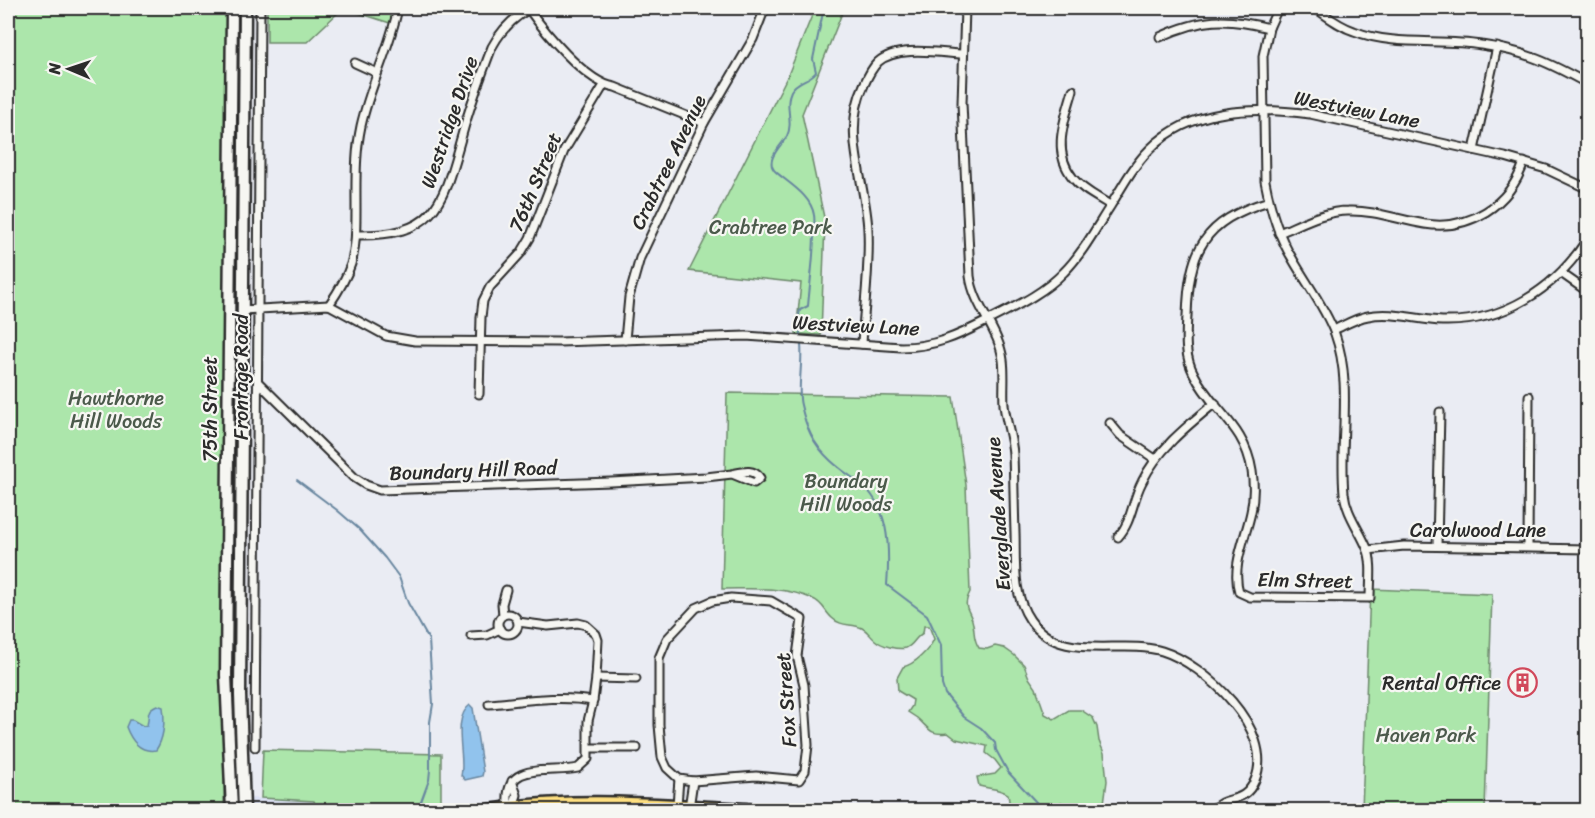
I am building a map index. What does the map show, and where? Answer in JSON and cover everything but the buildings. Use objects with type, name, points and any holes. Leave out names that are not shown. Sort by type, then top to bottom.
[{"type":"main road","name":"75th Street","points":[[232,8],[226,675],[232,810]]},
{"type":"main road","name":"75th Street","points":[[244,810],[240,695],[245,8]]},
{"type":"main road","points":[[490,810],[576,801],[645,802],[689,808],[766,810]]},
{"type":"street","name":"Frontage Road","points":[[255,747],[260,8]]},
{"type":"street","points":[[243,310],[329,305],[338,292],[350,268],[356,235],[358,142],[365,108],[398,8]]},
{"type":"street","points":[[528,8],[576,64],[603,85],[615,87],[704,123]]},
{"type":"street","name":"Westridge Drive","points":[[356,235],[389,234],[404,230],[429,215],[438,204],[447,186],[468,112],[492,47],[517,15],[528,8]]},
{"type":"street","name":"Crabtree Avenue","points":[[625,340],[628,297],[640,258],[704,123],[753,39],[765,8]]},
{"type":"street","name":"Everglade Avenue","points":[[965,8],[962,103],[970,276],[974,296],[1000,343],[1003,360],[1004,406],[1013,451],[1017,588],[1022,604],[1035,627],[1052,639],[1076,646],[1160,650],[1198,668],[1232,702],[1247,722],[1252,734],[1257,758],[1256,775],[1245,794],[1222,803],[1213,810]]},
{"type":"street","points":[[1278,8],[1269,28],[1263,56],[1264,164],[1269,201],[1279,233],[1334,330],[1343,367],[1344,494],[1349,513],[1368,550]]},
{"type":"street","points":[[1315,8],[1343,26],[1374,37],[1455,41],[1520,52],[1554,65],[1587,84]]},
{"type":"street","points":[[1160,37],[1185,26],[1213,20],[1235,20],[1269,28]]},
{"type":"street","points":[[1474,150],[1497,47]]},
{"type":"street","points":[[862,344],[868,230],[864,191],[855,153],[853,131],[862,90],[879,62],[895,53],[963,54]]},
{"type":"street","points":[[356,63],[377,73]]},
{"type":"street","name":"76th Street","points":[[479,394],[481,310],[486,294],[530,238],[564,151],[603,85]]},
{"type":"street","points":[[1073,90],[1061,138],[1064,163],[1073,179],[1110,205]]},
{"type":"street","name":"Westview Lane","points":[[329,305],[386,336],[415,341],[625,340],[746,336],[901,347],[925,346],[949,340],[1033,297],[1063,273],[1082,250],[1139,161],[1151,147],[1173,131],[1213,114],[1263,111],[1310,114],[1524,162],[1559,175],[1587,189]]},
{"type":"street","points":[[1279,233],[1322,216],[1347,211],[1366,212],[1425,224],[1446,225],[1466,222],[1490,210],[1505,196],[1521,172],[1524,162]]},
{"type":"street","points":[[1118,537],[1126,528],[1137,491],[1155,459],[1184,429],[1215,403],[1195,377],[1188,357],[1187,321],[1190,271],[1200,247],[1217,225],[1242,210],[1269,201]]},
{"type":"street","points":[[1334,330],[1357,319],[1374,315],[1392,314],[1447,321],[1487,315],[1523,302],[1561,273],[1587,238]]},
{"type":"street","points":[[1561,273],[1587,292]]},
{"type":"street","name":"Boundary Hill Road","points":[[258,382],[355,478],[380,490],[633,481],[718,477],[732,474]]},
{"type":"street","points":[[1528,547],[1529,396]]},
{"type":"street","name":"Elm Street","points":[[1215,403],[1242,439],[1252,470],[1253,498],[1237,573],[1236,583],[1239,592],[1250,597],[1371,598],[1368,550]]},
{"type":"street","points":[[1437,546],[1440,412]]},
{"type":"street","points":[[1110,423],[1120,435],[1155,459]]},
{"type":"street","name":"Carolwood Lane","points":[[1368,550],[1404,546],[1587,549]]},
{"type":"street","points":[[506,590],[502,604],[503,615],[498,623],[500,629],[505,633],[512,633],[517,629],[518,622]]},
{"type":"street","name":"Fox Street","points":[[679,779],[668,768],[659,744],[659,658],[667,639],[696,608],[712,601],[771,601],[802,619],[797,656],[804,685],[808,745],[805,771],[799,780],[756,776],[693,782]]},
{"type":"street","points":[[503,615],[512,615],[518,622],[548,626],[578,623],[593,629],[598,640],[596,678],[588,721],[588,759],[578,768],[524,773],[512,781],[517,795],[513,807]]},
{"type":"street","points":[[471,636],[487,635],[500,629]]},
{"type":"street","points":[[596,678],[636,679]]},
{"type":"street","points":[[489,704],[542,698],[576,698],[593,701]]},
{"type":"street","points":[[589,748],[637,748]]},
{"type":"street","points":[[678,807],[679,779],[693,782],[689,808]]},
{"type":"shaded area","points":[[248,798],[314,801],[317,810],[248,810]]},
{"type":"green space","name":"Hawthorne Hill Woods","points":[[8,8],[227,8],[224,810],[8,810]]},
{"type":"green space","points":[[267,8],[343,8],[307,42],[267,42]]},
{"type":"green space","points":[[343,8],[394,8],[390,23]]},
{"type":"green space","name":"Crabtree Park","points":[[815,8],[844,8],[802,114],[825,222],[821,335],[796,334],[801,283],[689,271],[788,75]]},
{"type":"green space","points":[[236,12],[238,12],[241,71],[236,697],[231,697]]},
{"type":"green space","name":"Boundary Hill Woods","points":[[727,393],[953,397],[966,485],[970,592],[966,606],[972,619],[976,642],[979,648],[987,649],[995,646],[1004,648],[1024,665],[1036,688],[1045,714],[1054,719],[1069,710],[1081,710],[1093,718],[1104,753],[1107,781],[1104,803],[1096,810],[1061,802],[1049,810],[1007,810],[1008,794],[979,786],[977,777],[995,774],[1001,768],[986,753],[987,746],[956,739],[948,733],[937,733],[930,730],[908,712],[913,700],[898,691],[897,678],[903,667],[921,656],[934,639],[929,626],[924,626],[923,633],[909,647],[894,648],[878,642],[862,628],[835,621],[819,603],[802,595],[769,589],[722,589]]},
{"type":"green space","name":"Haven Park","points":[[1370,589],[1492,594],[1485,810],[1362,810]]},
{"type":"green space","points":[[263,750],[441,754],[441,810],[317,810],[314,801],[261,798]]},
{"type":"water","points":[[157,705],[163,707],[162,735],[156,750],[145,750],[133,741],[126,727],[129,720],[143,726],[147,725],[149,711]]},
{"type":"water","points":[[470,705],[473,708],[483,772],[482,776],[465,780],[461,775],[460,729],[464,711]]},
{"type":"waterway","points":[[800,335],[800,310],[808,306],[814,215],[804,196],[773,168],[772,158],[789,131],[788,102],[791,91],[816,72],[813,59],[824,8]]},
{"type":"waterway","points":[[801,345],[800,399],[807,424],[815,442],[825,455],[856,480],[876,501],[882,514],[887,542],[887,585],[927,615],[941,645],[942,685],[945,694],[964,717],[981,728],[995,743],[996,750],[1008,772],[1041,810]]},
{"type":"waterway","points":[[297,480],[359,529],[385,558],[399,577],[408,603],[429,640],[433,704],[430,722],[430,770],[429,780],[418,810]]},
{"type":"place","name":"Rental Office","points":[[1522,683]]}]
